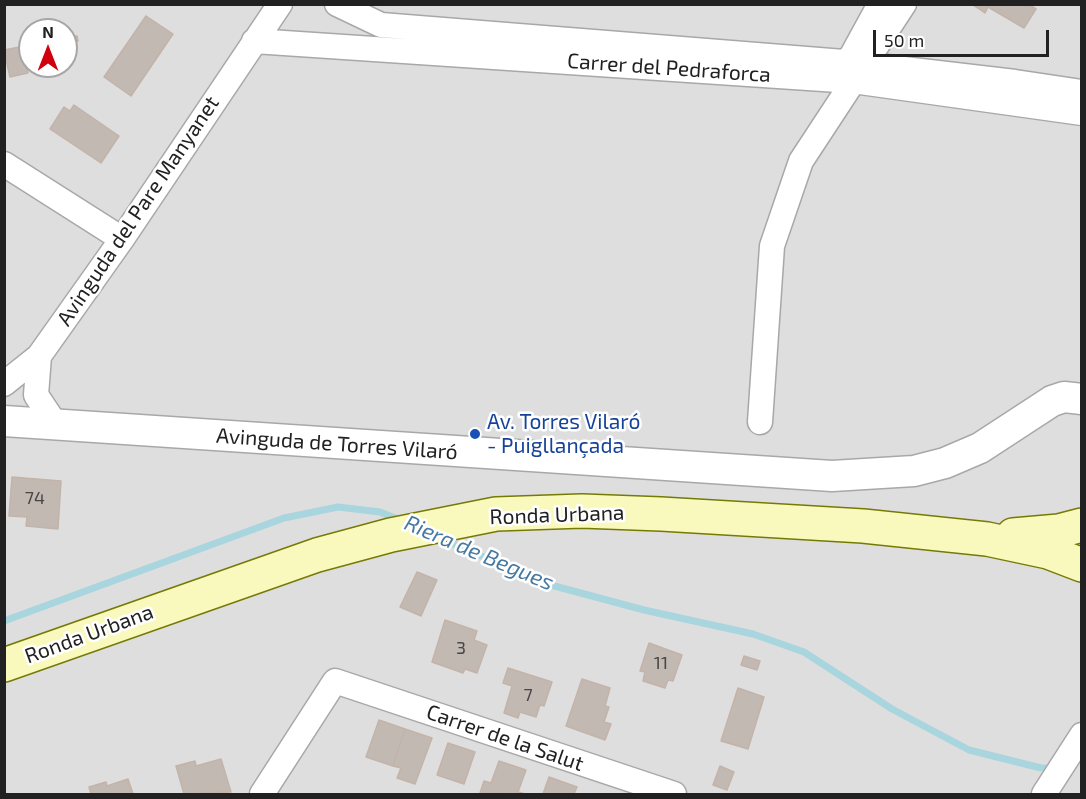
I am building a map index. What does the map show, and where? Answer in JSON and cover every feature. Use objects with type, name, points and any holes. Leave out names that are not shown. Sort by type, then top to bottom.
[{"type":"main road","name":"Ronda Urbana","points":[[4,665],[307,559],[391,535],[496,514],[582,511],[863,526],[987,539],[1048,552],[1082,565]]},
{"type":"main road","name":"Ronda Urbana","points":[[987,539],[1059,531],[1082,525]]},
{"type":"street","name":"Avinguda del Pare Manyanet","points":[[39,356],[122,239],[280,4]]},
{"type":"street","name":"Carrer del Pedraforca","points":[[337,4],[381,25],[850,77],[1082,113]]},
{"type":"street","points":[[850,77],[851,57],[880,4]]},
{"type":"street","points":[[760,422],[772,246],[801,161],[850,77],[904,4]]},
{"type":"street","name":"Carrer del Pedraforca","points":[[254,41],[850,77],[1015,82],[1082,92]]},
{"type":"street","points":[[4,164],[122,239]]},
{"type":"street","points":[[4,384],[39,356]]},
{"type":"street","points":[[39,356],[36,394],[56,425]]},
{"type":"street","name":"Avinguda de Torres Vilaró","points":[[4,421],[844,476],[914,471],[945,463],[980,448],[1052,401],[1064,397],[1082,399]]},
{"type":"street","points":[[4,412],[56,425]]},
{"type":"street","name":"Carrer de la Salut","points":[[262,795],[335,681],[674,795]]},
{"type":"street","points":[[1044,795],[1082,735]]},
{"type":"shaded area","points":[[5,5],[1081,5],[1081,794],[5,794]]},
{"type":"building","points":[[1028,4],[1036,9],[1024,28],[988,7],[985,13],[973,5]]},
{"type":"building","points":[[146,16],[173,34],[131,96],[104,77]]},
{"type":"building","points":[[18,47],[18,75],[10,77],[4,50]]},
{"type":"building","points":[[74,105],[119,136],[101,163],[50,129],[64,107],[70,111]]},
{"type":"building","points":[[12,477],[61,481],[58,529],[26,526],[27,517],[9,516]]},
{"type":"building","points":[[417,572],[437,580],[421,616],[400,607]]},
{"type":"building","points":[[445,620],[477,631],[474,640],[487,645],[477,673],[465,669],[463,673],[432,662]]},
{"type":"building","points":[[649,643],[682,655],[673,681],[668,680],[665,688],[643,681],[645,672],[640,671]]},
{"type":"building","points":[[744,656],[760,661],[757,670],[741,665]]},
{"type":"building","points":[[508,668],[552,682],[544,706],[540,705],[536,717],[520,712],[518,718],[504,713],[512,686],[503,683]]},
{"type":"building","points":[[582,679],[610,688],[605,706],[609,707],[604,722],[611,724],[605,740],[566,726]]},
{"type":"building","points":[[738,688],[764,697],[748,749],[721,741]]},
{"type":"building","points":[[379,720],[405,729],[393,766],[366,757]]},
{"type":"building","points":[[405,729],[432,738],[415,784],[397,778],[401,768],[393,766]]},
{"type":"building","points":[[448,743],[475,752],[464,784],[437,775]]},
{"type":"building","points":[[221,759],[231,792],[184,794],[176,766],[195,761],[196,766]]},
{"type":"building","points":[[499,761],[526,770],[518,792],[525,794],[480,793],[484,781],[491,783]]},
{"type":"building","points":[[720,766],[734,772],[727,790],[713,785]]},
{"type":"building","points":[[549,777],[577,787],[574,794],[543,794]]},
{"type":"building","points":[[128,779],[133,794],[91,794],[89,787],[106,782],[107,786]]},
{"type":"waterway","name":"Riera de Begues","points":[[4,621],[284,518],[338,507],[380,512],[402,521]]},
{"type":"waterway","name":"Riera de Begues","points":[[439,538],[547,584],[644,610],[753,634],[804,652],[892,709],[969,750],[1041,768],[1055,768]]},
{"type":"place","name":"Av. Torres Vilaró - Puigllançada","points":[[475,434]]}]
